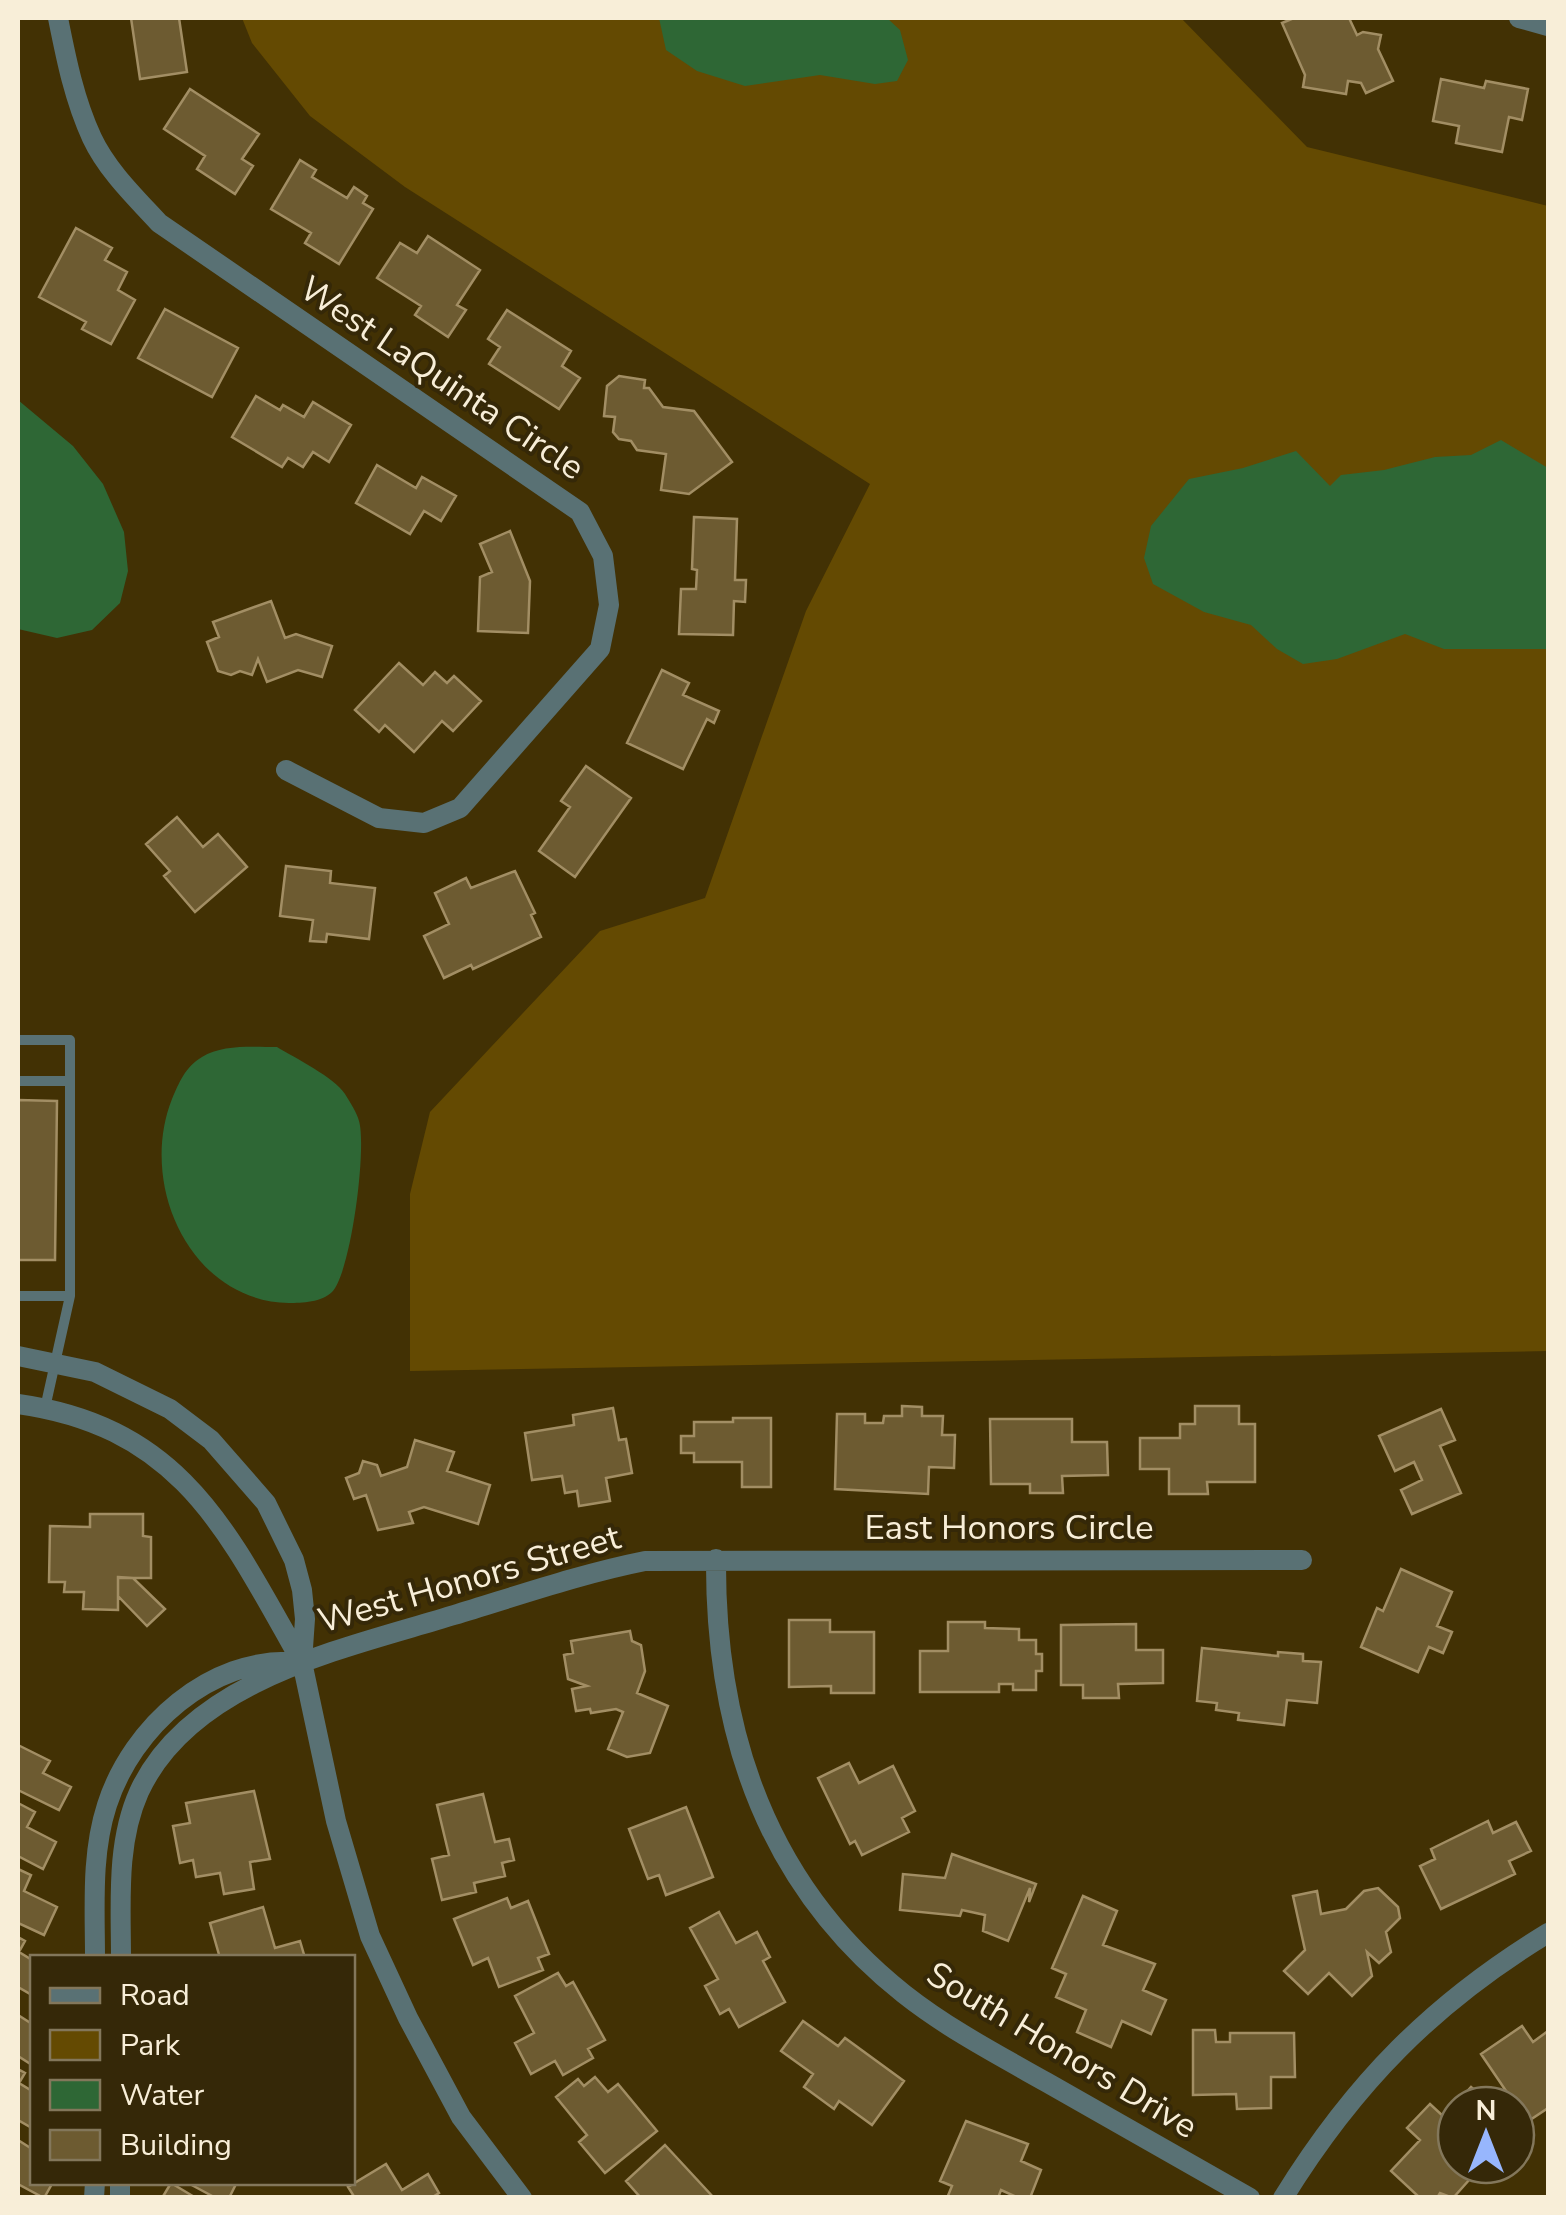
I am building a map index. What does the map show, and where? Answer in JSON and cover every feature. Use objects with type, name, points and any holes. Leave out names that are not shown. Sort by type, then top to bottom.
[{"type":"street","name":"West LaQuinta Circle","points":[[58,18],[72,84],[93,140],[121,182],[159,223],[580,512],[603,556],[608,605],[600,650],[460,808],[424,823],[380,818],[286,770]]},
{"type":"street","points":[[1519,18],[1548,26]]},
{"type":"street","points":[[18,1356],[94,1372],[170,1409],[211,1440],[266,1503],[294,1560],[302,1590],[302,1662],[336,1821],[370,1936],[461,2117],[522,2198]]},
{"type":"street","points":[[18,1404],[96,1423],[123,1436],[184,1480],[230,1536],[302,1662]]},
{"type":"street","name":"West Honors Street","points":[[302,1662],[619,1566],[671,1559],[716,1559]]},
{"type":"street","name":"East Honors Circle","points":[[716,1559],[1302,1560]]},
{"type":"street","name":"South Honors Drive","points":[[716,1559],[718,1650],[733,1729],[762,1812],[820,1908],[861,1957],[905,1996],[1014,2064],[1250,2198]]},
{"type":"street","points":[[95,1955],[100,1835],[117,1779],[134,1751],[166,1714],[210,1682],[274,1661],[302,1662]]},
{"type":"street","points":[[120,1955],[122,1861],[140,1790],[172,1743],[195,1722],[251,1687],[302,1662]]},
{"type":"street","points":[[1284,2198],[1343,2109],[1383,2062],[1467,1989],[1548,1933]]},
{"type":"lane","points":[[18,1040],[70,1040],[70,1296],[45,1408]]},
{"type":"lane","points":[[18,1081],[70,1081]]},
{"type":"lane","points":[[18,1296],[70,1296]]},
{"type":"green space","points":[[242,18],[1181,18],[1307,147],[1548,206],[1548,1351],[410,1371],[410,1194],[430,1112],[600,931],[705,898],[806,611],[870,484],[405,187],[310,116],[252,43]]},
{"type":"water","points":[[659,18],[887,18],[900,30],[908,60],[897,81],[875,84],[820,75],[745,86],[697,71],[666,50]]},
{"type":"water","points":[[18,400],[73,446],[103,484],[124,532],[128,571],[120,603],[92,630],[57,638],[18,629]]},
{"type":"water","points":[[1501,440],[1548,468],[1548,649],[1444,649],[1405,634],[1337,659],[1303,664],[1277,649],[1251,625],[1204,612],[1153,584],[1144,558],[1151,526],[1189,479],[1243,468],[1296,451],[1330,486],[1341,475],[1384,470],[1435,457],[1471,455]]},
{"type":"water","points":[[277,1047],[340,1088],[357,1115],[361,1135],[356,1210],[339,1280],[323,1298],[306,1302],[254,1297],[224,1282],[200,1260],[181,1232],[168,1201],[162,1167],[163,1132],[172,1099],[191,1066],[219,1050]]},
{"type":"building","points":[[131,18],[179,18],[187,72],[140,79]]},
{"type":"building","points":[[1294,18],[1349,18],[1357,35],[1381,35],[1378,49],[1393,81],[1366,93],[1361,83],[1348,81],[1346,94],[1303,87],[1305,75],[1282,23]]},
{"type":"building","points":[[1441,79],[1484,88],[1486,81],[1528,89],[1522,120],[1509,117],[1502,152],[1456,143],[1459,126],[1433,121]]},
{"type":"building","points":[[190,89],[259,134],[242,159],[253,166],[235,194],[197,169],[205,156],[164,129]]},
{"type":"building","points":[[300,160],[316,170],[312,177],[347,198],[354,187],[367,196],[363,203],[373,209],[339,264],[305,243],[311,233],[271,209]]},
{"type":"building","points":[[76,228],[112,248],[105,260],[127,272],[118,290],[135,300],[111,344],[82,329],[86,322],[39,297]]},
{"type":"building","points":[[428,236],[480,270],[457,305],[466,310],[448,337],[415,315],[421,306],[377,278],[400,243],[417,253]]},
{"type":"building","points":[[165,309],[238,348],[212,397],[138,358]]},
{"type":"building","points":[[507,310],[571,351],[562,366],[580,378],[559,409],[489,364],[500,347],[488,339]]},
{"type":"building","points":[[619,376],[645,380],[644,388],[649,388],[663,407],[694,411],[732,462],[689,494],[661,490],[666,454],[637,450],[631,441],[619,439],[613,432],[615,417],[604,416],[607,386]]},
{"type":"building","points":[[256,396],[280,410],[283,405],[304,417],[313,402],[351,425],[329,462],[313,452],[303,467],[288,458],[282,467],[232,437]]},
{"type":"building","points":[[377,465],[416,488],[422,477],[456,496],[441,521],[424,511],[410,534],[356,503]]},
{"type":"building","points":[[694,517],[737,519],[735,580],[746,580],[745,602],[734,601],[733,635],[679,634],[681,589],[696,589],[697,570],[692,569]]},
{"type":"building","points":[[510,531],[530,581],[528,633],[478,631],[480,577],[492,572],[480,544]]},
{"type":"building","points":[[271,601],[285,638],[296,634],[332,646],[322,677],[298,670],[267,682],[258,659],[252,675],[218,671],[207,642],[219,637],[213,622]]},
{"type":"building","points":[[399,663],[423,685],[435,672],[447,683],[454,676],[481,701],[453,731],[442,721],[414,752],[385,725],[379,732],[355,710]]},
{"type":"building","points":[[662,670],[689,683],[683,695],[719,711],[714,723],[707,719],[683,769],[627,743]]},
{"type":"building","points":[[586,766],[631,798],[575,877],[539,851],[570,807],[561,801]]},
{"type":"building","points":[[177,817],[203,847],[218,834],[247,867],[195,912],[164,876],[170,871],[146,844]]},
{"type":"building","points":[[286,866],[331,871],[330,883],[375,888],[369,939],[327,934],[326,942],[310,941],[313,920],[280,916]]},
{"type":"building","points":[[515,871],[535,913],[531,915],[541,937],[473,969],[471,965],[444,978],[424,936],[449,924],[435,893],[466,878],[471,888]]},
{"type":"building","points":[[18,1100],[57,1101],[55,1260],[18,1260]]},
{"type":"building","points":[[902,1406],[922,1407],[922,1416],[943,1416],[942,1435],[955,1435],[954,1468],[929,1467],[928,1494],[835,1489],[837,1414],[865,1414],[865,1423],[883,1423],[884,1416],[902,1416]]},
{"type":"building","points":[[1195,1406],[1239,1406],[1239,1424],[1255,1424],[1255,1482],[1207,1482],[1208,1494],[1169,1494],[1169,1469],[1140,1469],[1140,1438],[1180,1438],[1180,1424],[1195,1424]]},
{"type":"building","points":[[613,1408],[619,1440],[626,1439],[632,1473],[606,1478],[610,1501],[579,1506],[577,1491],[565,1493],[562,1476],[532,1480],[525,1433],[574,1425],[573,1415]]},
{"type":"building","points":[[1441,1409],[1455,1440],[1440,1446],[1461,1493],[1412,1514],[1401,1490],[1422,1480],[1414,1462],[1395,1471],[1379,1436]]},
{"type":"building","points":[[733,1418],[771,1418],[771,1487],[742,1487],[742,1462],[694,1462],[694,1453],[681,1453],[681,1436],[694,1436],[694,1422],[733,1422]]},
{"type":"building","points":[[990,1419],[1072,1419],[1072,1442],[1107,1442],[1108,1475],[1062,1476],[1063,1493],[1030,1493],[1030,1484],[991,1484]]},
{"type":"building","points":[[415,1440],[454,1452],[447,1471],[490,1485],[478,1524],[424,1507],[409,1512],[413,1523],[378,1530],[366,1495],[354,1499],[346,1478],[359,1473],[363,1461],[377,1465],[381,1476],[407,1467]]},
{"type":"building","points":[[90,1514],[143,1514],[143,1536],[151,1537],[151,1578],[118,1578],[118,1610],[83,1609],[84,1592],[64,1592],[65,1582],[49,1582],[50,1526],[90,1527]]},
{"type":"building","points":[[1401,1569],[1452,1592],[1437,1626],[1452,1632],[1443,1653],[1429,1647],[1418,1672],[1361,1647],[1377,1608],[1383,1611]]},
{"type":"building","points":[[118,1577],[133,1578],[165,1609],[147,1626],[118,1596]]},
{"type":"building","points":[[789,1620],[830,1620],[830,1632],[874,1632],[874,1693],[831,1693],[831,1686],[789,1687]]},
{"type":"building","points":[[948,1622],[985,1622],[985,1628],[1019,1629],[1019,1640],[1036,1640],[1036,1654],[1042,1654],[1042,1671],[1036,1671],[1036,1690],[1013,1690],[1013,1684],[999,1684],[999,1692],[920,1692],[920,1651],[948,1651]]},
{"type":"building","points":[[1136,1624],[1136,1650],[1163,1650],[1163,1683],[1118,1684],[1119,1698],[1083,1698],[1083,1685],[1061,1685],[1061,1625]]},
{"type":"building","points":[[630,1631],[632,1641],[641,1645],[645,1671],[637,1693],[668,1706],[650,1753],[627,1757],[608,1749],[623,1712],[576,1711],[572,1689],[587,1686],[568,1679],[564,1655],[573,1653],[571,1641]]},
{"type":"building","points":[[1202,1648],[1278,1656],[1278,1652],[1303,1654],[1303,1661],[1321,1662],[1317,1703],[1287,1700],[1284,1725],[1238,1720],[1239,1713],[1216,1710],[1217,1703],[1197,1701]]},
{"type":"building","points":[[18,1745],[50,1761],[43,1773],[71,1787],[59,1810],[18,1790]]},
{"type":"building","points":[[849,1763],[859,1783],[893,1766],[915,1811],[902,1818],[909,1832],[862,1855],[855,1841],[850,1844],[818,1778]]},
{"type":"building","points":[[254,1791],[270,1859],[250,1862],[254,1889],[224,1894],[220,1873],[196,1877],[193,1860],[180,1863],[173,1826],[190,1823],[186,1803]]},
{"type":"building","points":[[483,1794],[495,1842],[509,1839],[514,1860],[502,1863],[505,1876],[474,1883],[476,1892],[442,1900],[432,1859],[449,1855],[437,1805]]},
{"type":"building","points":[[18,1803],[35,1812],[27,1827],[56,1842],[43,1869],[18,1856]]},
{"type":"building","points":[[686,1807],[713,1877],[666,1895],[659,1875],[648,1879],[629,1829]]},
{"type":"building","points":[[1488,1821],[1493,1833],[1516,1822],[1531,1851],[1509,1861],[1515,1874],[1441,1909],[1420,1866],[1435,1859],[1431,1849]]},
{"type":"building","points":[[952,1854],[1036,1884],[1029,1902],[1030,1888],[1008,1941],[983,1931],[985,1915],[962,1910],[960,1916],[900,1910],[903,1874],[945,1878]]},
{"type":"building","points":[[18,1869],[31,1875],[24,1891],[57,1907],[44,1935],[18,1923]]},
{"type":"building","points":[[1378,1888],[1398,1907],[1400,1918],[1386,1932],[1391,1952],[1379,1963],[1367,1952],[1372,1976],[1352,1996],[1329,1973],[1308,1994],[1284,1971],[1305,1950],[1293,1896],[1317,1891],[1321,1914],[1346,1909],[1364,1891]]},
{"type":"building","points":[[1083,1896],[1117,1911],[1103,1945],[1155,1964],[1143,1990],[1166,2000],[1151,2034],[1122,2021],[1111,2047],[1077,2032],[1086,2010],[1056,1997],[1066,1974],[1052,1968]]},
{"type":"building","points":[[507,1898],[511,1908],[528,1901],[549,1954],[538,1958],[543,1970],[499,1987],[488,1958],[473,1965],[454,1919]]},
{"type":"building","points":[[263,1907],[275,1948],[300,1941],[304,1955],[219,1955],[210,1923]]},
{"type":"building","points":[[719,1912],[736,1943],[757,1932],[770,1957],[763,1961],[785,2002],[739,2027],[729,2009],[720,2014],[705,1986],[718,1979],[690,1928]]},
{"type":"building","points":[[18,1937],[25,1941],[19,1952],[30,1959],[30,1994],[18,1987]]},
{"type":"building","points":[[558,1973],[566,1986],[573,1982],[605,2040],[588,2049],[593,2058],[563,2075],[555,2061],[531,2074],[515,2043],[534,2033],[515,1996]]},
{"type":"building","points":[[18,2015],[30,2023],[30,2064],[18,2056]]},
{"type":"building","points":[[803,2021],[838,2046],[845,2038],[904,2081],[872,2125],[839,2101],[834,2109],[804,2087],[813,2074],[781,2051]]},
{"type":"building","points":[[1522,2026],[1533,2042],[1548,2031],[1548,2108],[1536,2116],[1536,2085],[1502,2085],[1481,2054]]},
{"type":"building","points":[[1193,2030],[1215,2030],[1216,2042],[1230,2042],[1230,2033],[1294,2033],[1295,2077],[1271,2077],[1271,2108],[1237,2109],[1236,2094],[1193,2095]]},
{"type":"building","points":[[18,2069],[25,2073],[19,2083],[30,2090],[30,2127],[18,2120]]},
{"type":"building","points":[[595,2077],[608,2092],[618,2084],[657,2131],[605,2173],[579,2142],[587,2135],[556,2097],[578,2079],[584,2086]]},
{"type":"building","points":[[1430,2104],[1436,2110],[1436,2185],[1465,2185],[1453,2198],[1440,2193],[1437,2198],[1420,2198],[1391,2171],[1420,2140],[1407,2128]]},
{"type":"building","points":[[966,2121],[1028,2144],[1021,2161],[1041,2170],[1030,2198],[1001,2190],[998,2198],[947,2198],[952,2186],[940,2181]]},
{"type":"building","points":[[18,2140],[30,2148],[30,2185],[51,2185],[44,2198],[18,2184]]},
{"type":"building","points":[[665,2145],[714,2198],[641,2198],[626,2181]]},
{"type":"building","points":[[386,2164],[402,2190],[428,2174],[439,2193],[431,2198],[355,2198],[348,2187]]},
{"type":"building","points":[[170,2185],[174,2185],[196,2198],[162,2198]]},
{"type":"building","points":[[192,2185],[236,2185],[229,2198],[216,2198]]}]
